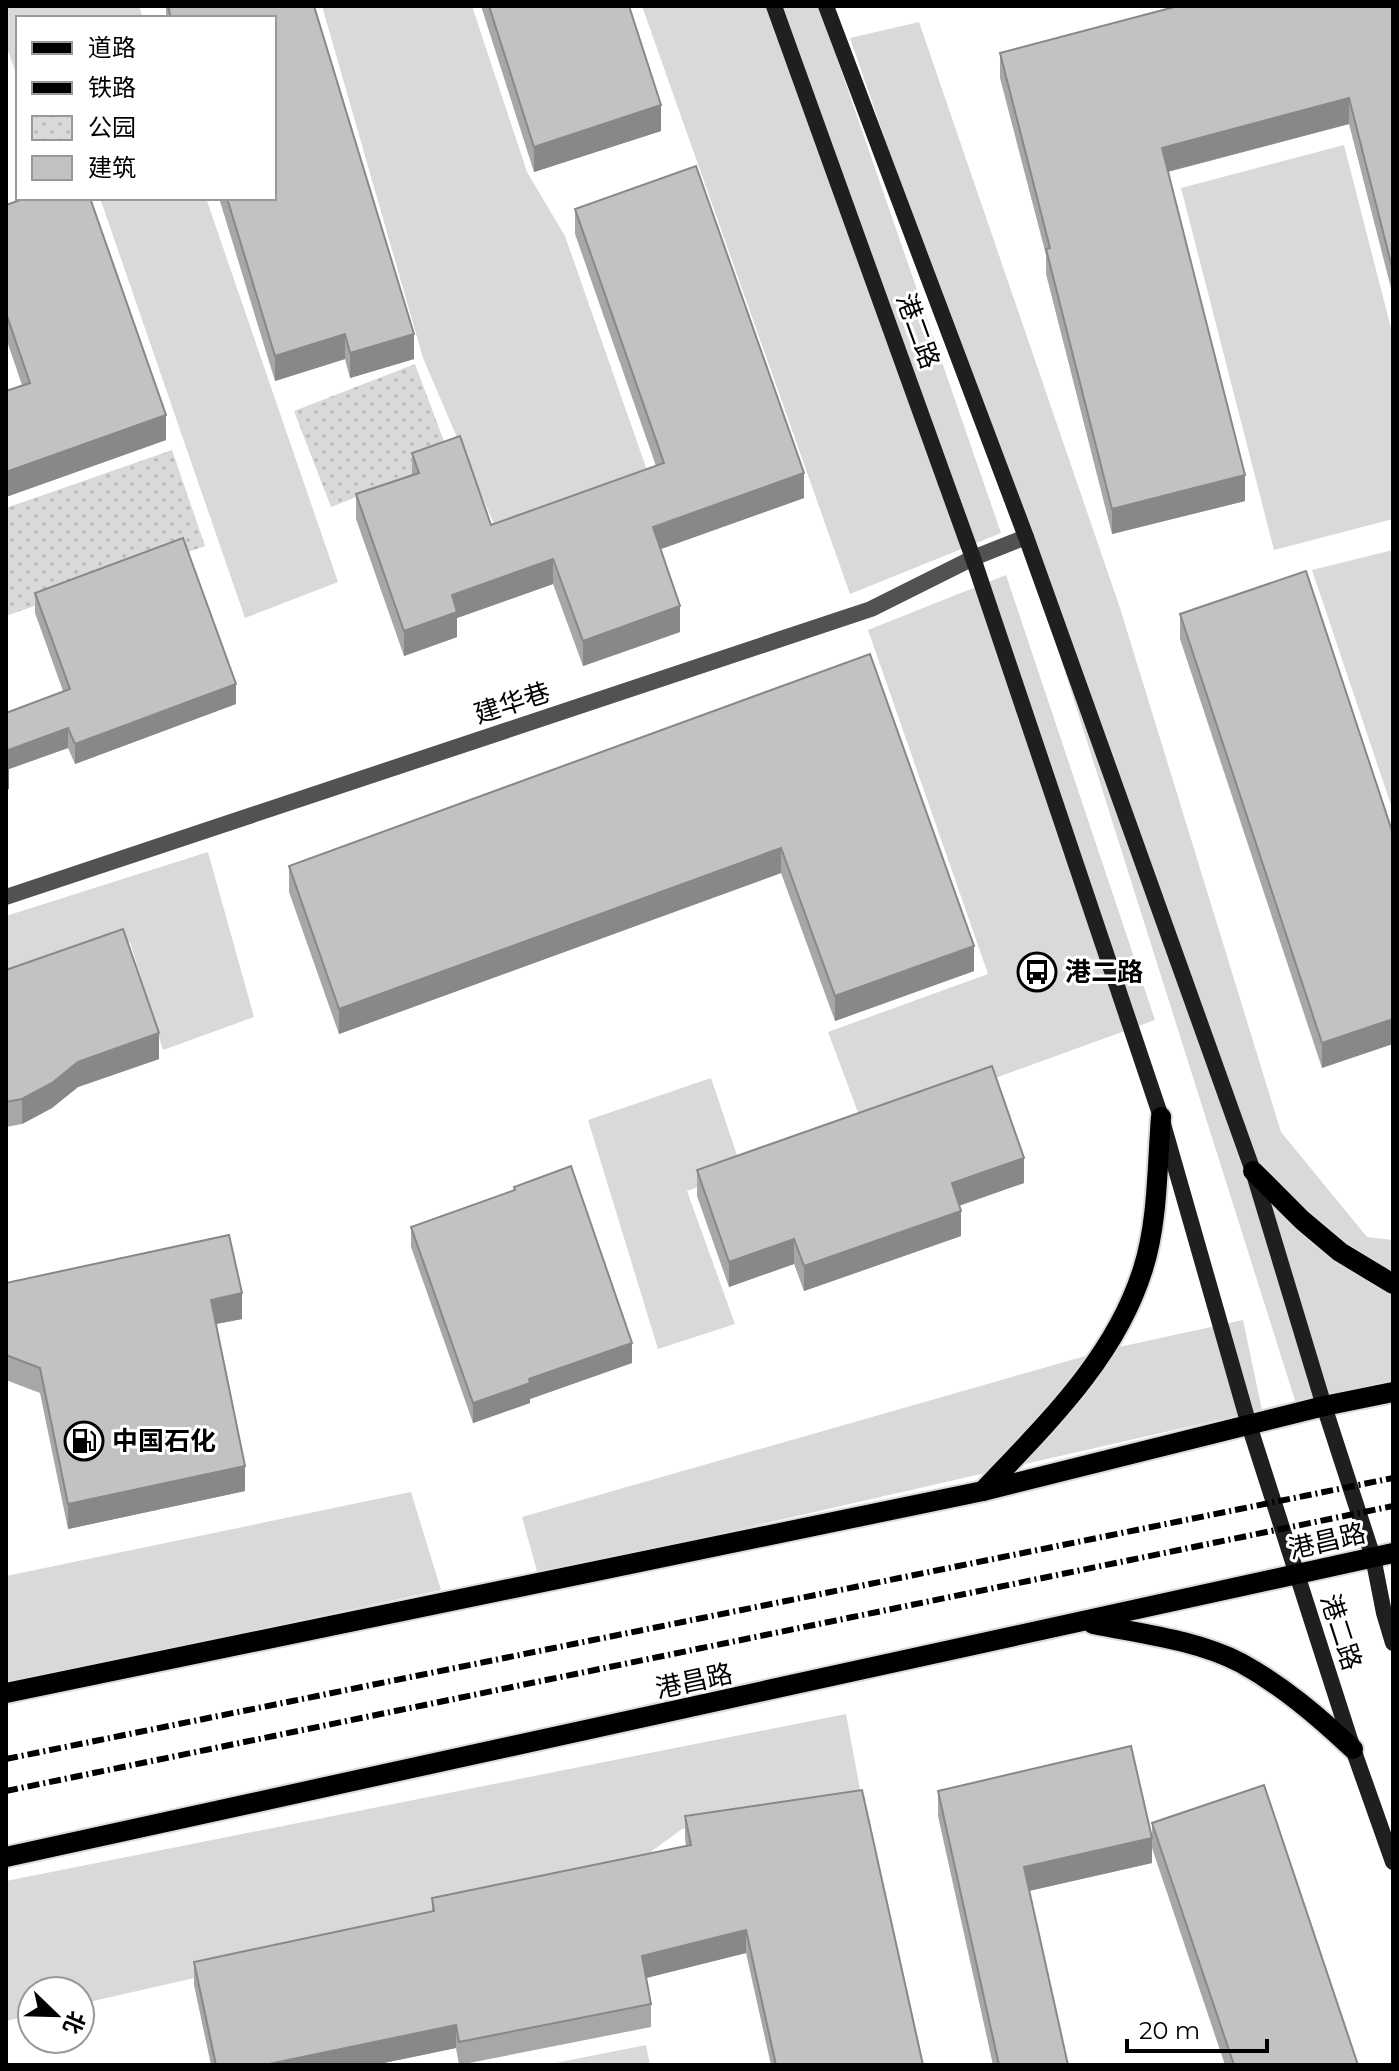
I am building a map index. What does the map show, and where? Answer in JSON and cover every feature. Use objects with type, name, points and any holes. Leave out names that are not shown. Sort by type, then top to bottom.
[{"type":"main road","points":[[983,1491],[1066,1403],[1100,1356],[1126,1311],[1143,1268],[1152,1219],[1161,1117]]},
{"type":"main road","points":[[1253,1171],[1302,1220],[1340,1252],[1393,1284]]},
{"type":"main road","points":[[6,1693],[983,1491],[1324,1406],[1393,1392]]},
{"type":"main road","name":"港昌路","points":[[6,1857],[1383,1555]]},
{"type":"main road","points":[[1085,1622],[1178,1641],[1241,1663],[1314,1713],[1353,1749]]},
{"type":"street","name":"港二路","points":[[774,6],[973,558],[1161,1117],[1249,1425],[1353,1749],[1393,1862]]},
{"type":"street","name":"港二路","points":[[826,6],[1026,537],[1253,1171],[1324,1406],[1383,1555],[1384,1613],[1393,1643]]},
{"type":"street","name":"建华巷","points":[[6,897],[871,609],[973,558],[1026,537]]},
{"type":"green space","points":[[6,6],[139,6],[142,16],[16,16],[16,73],[6,45]]},
{"type":"green space","points":[[322,6],[472,6],[527,172],[565,236],[649,476],[497,531],[423,358]]},
{"type":"green space","points":[[642,6],[819,6],[1001,533],[850,594]]},
{"type":"green space","points":[[919,22],[1120,608],[1281,1132],[1367,1237],[1393,1240],[1393,1392],[1298,1410],[1025,545],[850,38]]},
{"type":"green space","points":[[1344,145],[1393,336],[1393,519],[1274,550],[1181,188]]},
{"type":"green space","points":[[101,200],[207,200],[338,582],[245,618]]},
{"type":"green space","points":[[415,364],[451,460],[331,507],[294,411]]},
{"type":"green space","points":[[172,450],[205,546],[6,616],[6,508]]},
{"type":"green space","points":[[1393,550],[1393,811],[1312,570]]},
{"type":"green space","points":[[1006,575],[1155,1020],[863,1126],[828,1032],[988,974],[868,630]]},
{"type":"green space","points":[[208,852],[254,1017],[163,1050],[130,942],[6,984],[6,916]]},
{"type":"green space","points":[[711,1078],[742,1170],[687,1191],[735,1324],[658,1349],[588,1120]]},
{"type":"green space","points":[[1243,1320],[1262,1410],[538,1575],[522,1517],[1110,1349]]},
{"type":"green space","points":[[411,1492],[441,1590],[6,1683],[6,1576]]},
{"type":"green space","points":[[846,1714],[862,1800],[682,1829],[623,1872],[375,1937],[96,2000],[96,1975],[16,1975],[16,2019],[6,2021],[6,1881]]},
{"type":"green space","points":[[646,2045],[650,2065],[545,2065]]},
{"type":"building","points":[[168,6],[314,6],[414,334],[350,353],[345,334],[275,356],[228,200],[276,200],[276,16],[170,16]]},
{"type":"building","points":[[489,6],[629,6],[661,105],[534,147]]},
{"type":"building","points":[[1178,6],[1393,6],[1393,271],[1349,98],[1162,148],[1245,475],[1112,509],[1000,53]]},
{"type":"building","points":[[696,166],[804,473],[653,527],[680,606],[583,641],[553,559],[452,595],[457,612],[404,631],[356,494],[419,473],[412,453],[460,436],[491,525],[664,463],[575,209]]},
{"type":"building","points":[[20,200],[91,200],[166,415],[6,472],[6,391],[30,383],[6,313],[6,205]]},
{"type":"building","points":[[183,538],[236,684],[75,744],[68,728],[6,751],[6,713],[70,689],[35,593]]},
{"type":"building","points":[[1306,571],[1393,834],[1393,1019],[1322,1043],[1180,614]]},
{"type":"building","points":[[870,654],[974,946],[835,996],[781,848],[339,1009],[289,866]]},
{"type":"building","points":[[123,929],[159,1033],[78,1062],[52,1083],[22,1099],[6,1102],[6,970]]},
{"type":"building","points":[[992,1066],[1024,1158],[952,1183],[961,1211],[804,1266],[794,1239],[729,1262],[697,1170]]},
{"type":"building","points":[[571,1166],[632,1343],[529,1379],[530,1383],[473,1403],[411,1227],[515,1190],[514,1187]]},
{"type":"building","points":[[229,1235],[242,1293],[211,1300],[245,1466],[68,1504],[40,1368],[6,1355],[6,1283]]},
{"type":"building","points":[[1131,1746],[1152,1838],[1024,1867],[1068,2065],[999,2065],[938,1791]]},
{"type":"building","points":[[1264,1785],[1358,2065],[1234,2065],[1152,1823]]},
{"type":"building","points":[[862,1790],[923,2065],[776,2065],[746,1930],[642,1956],[651,2004],[459,2042],[456,2025],[264,2065],[216,2065],[194,1962],[434,1911],[432,1898],[691,1845],[685,1816]]},
{"type":"railway","points":[[6,1759],[1393,1478]]},
{"type":"railway","points":[[6,1791],[1393,1506]]},
{"type":"place","name":"港二路","points":[[1037,972]]},
{"type":"place","name":"中国石化","points":[[84,1441]]}]
